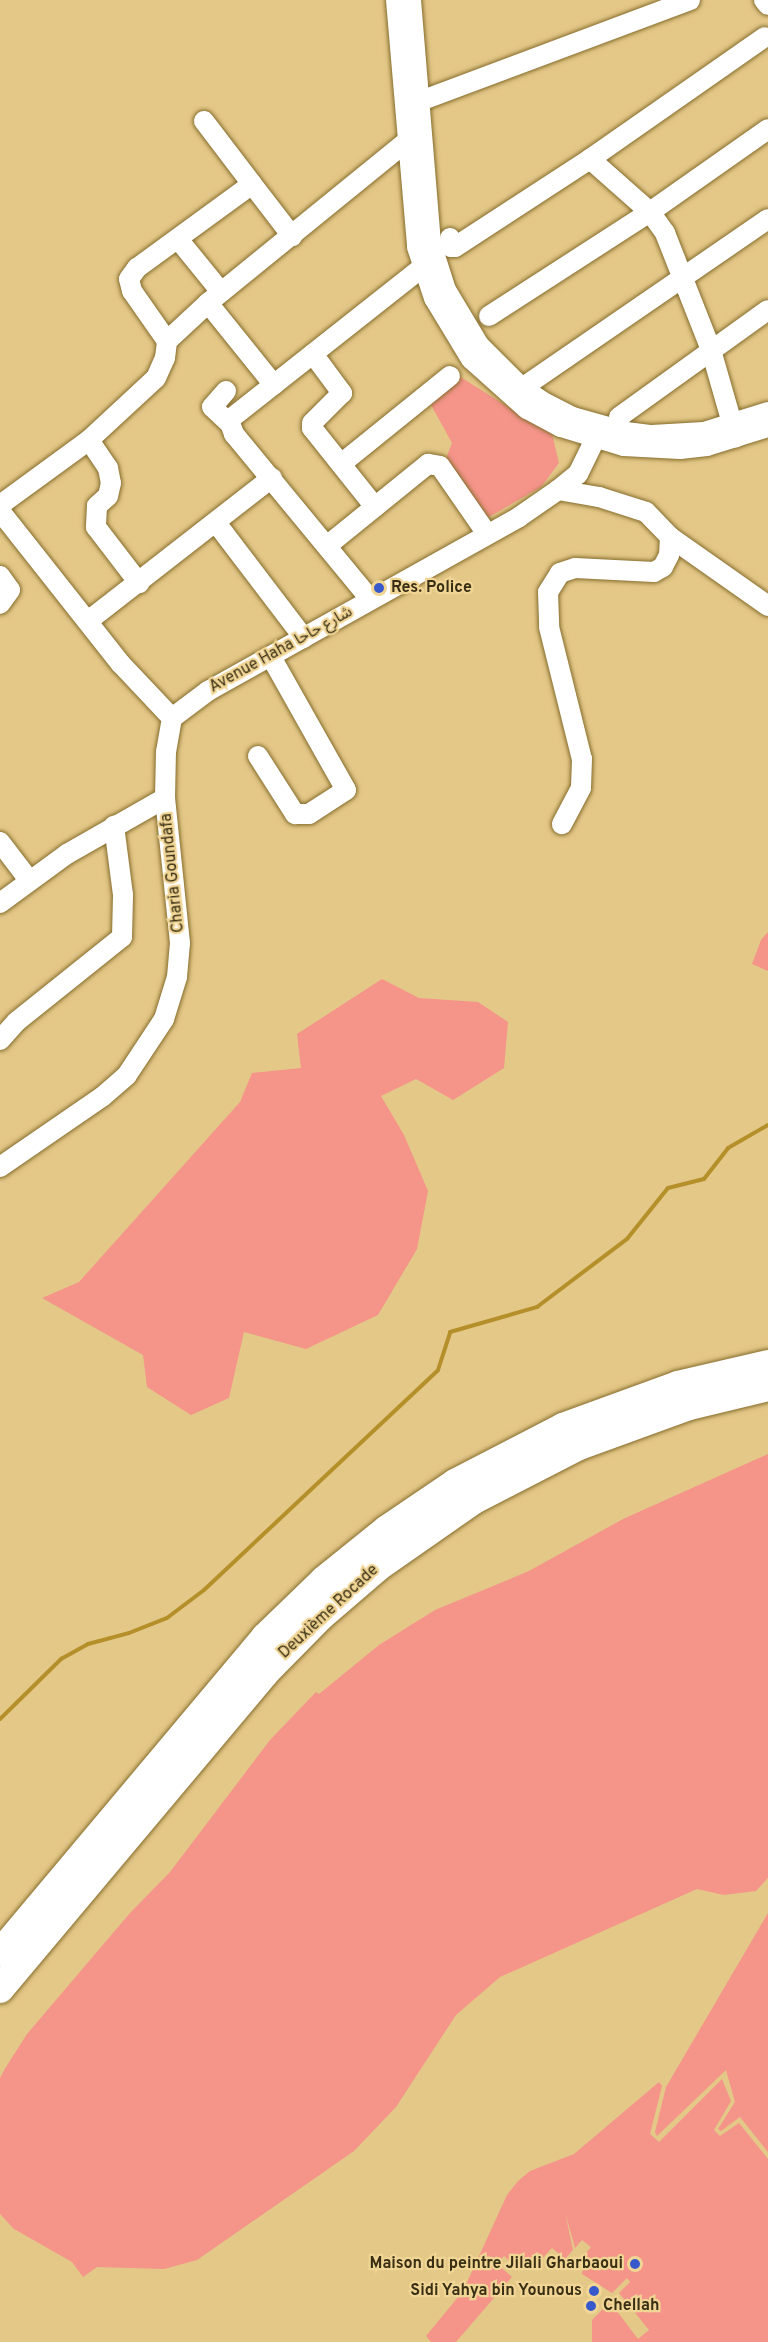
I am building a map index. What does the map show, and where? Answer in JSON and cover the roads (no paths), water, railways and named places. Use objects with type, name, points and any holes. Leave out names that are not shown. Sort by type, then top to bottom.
[{"type":"highway","name":"Deuxième Rocade","points":[[0,1953],[265,1637],[324,1580],[387,1529],[463,1478],[563,1427],[678,1385],[768,1364]]},
{"type":"highway","name":"Deuxième Rocade","points":[[0,1989],[264,1674],[319,1618],[378,1567],[474,1500],[561,1455],[652,1418],[768,1387]]},
{"type":"street","points":[[396,0],[412,105],[428,262],[461,320],[479,345],[522,388],[599,433]]},
{"type":"street","points":[[411,0],[412,105],[407,141],[413,227],[428,262],[449,328],[497,386],[527,409],[599,433],[678,435],[735,432],[768,427]]},
{"type":"street","points":[[412,105],[690,0]]},
{"type":"street","points":[[765,0],[768,4]]},
{"type":"street","points":[[450,238],[451,248],[455,247],[590,159],[765,37]]},
{"type":"street","points":[[204,120],[292,236]]},
{"type":"street","points":[[489,316],[650,212],[768,129]]},
{"type":"street","points":[[0,505],[89,440],[156,378],[165,358],[167,341],[214,298],[407,141]]},
{"type":"street","points":[[590,159],[650,212],[665,233],[711,350],[735,432]]},
{"type":"street","points":[[167,341],[132,291],[129,279],[137,268],[252,184]]},
{"type":"street","points":[[522,388],[768,219]]},
{"type":"street","points":[[178,239],[214,298],[274,385]]},
{"type":"street","points":[[229,423],[233,414],[274,385],[428,262]]},
{"type":"street","points":[[619,417],[768,310]]},
{"type":"street","points":[[313,354],[342,393],[312,425],[375,507]]},
{"type":"street","points":[[341,464],[450,376]]},
{"type":"street","points":[[226,391],[212,407],[229,423],[370,599]]},
{"type":"street","points":[[735,432],[768,412]]},
{"type":"street","name":"Avenue Haha شارع حاحا","points":[[172,718],[190,702],[487,534],[558,490],[578,474],[599,433]]},
{"type":"street","points":[[89,440],[108,468],[111,483],[108,496],[97,506],[96,527],[139,583]]},
{"type":"street","points":[[328,545],[428,464],[435,463],[487,534]]},
{"type":"street","points":[[88,621],[217,524],[272,478]]},
{"type":"street","points":[[558,490],[599,497],[646,512],[670,537],[768,606]]},
{"type":"street","points":[[0,512],[88,621],[172,718]]},
{"type":"street","points":[[217,524],[304,638]]},
{"type":"street","points":[[562,824],[581,788],[582,759],[549,627],[548,591],[560,573],[574,568],[654,572],[663,567],[669,555],[670,537]]},
{"type":"street","points":[[0,576],[10,590],[0,604]]},
{"type":"street","points":[[258,756],[295,814],[309,814],[342,791],[266,660]]},
{"type":"street","name":"Charia Goundafa","points":[[0,1167],[102,1097],[127,1075],[164,1019],[177,977],[180,943],[165,798],[166,752],[172,718]]},
{"type":"street","points":[[0,903],[29,880],[114,826],[165,798]]},
{"type":"street","points":[[0,1040],[16,1022],[122,937],[123,895],[114,826]]},
{"type":"street","points":[[0,842],[29,880]]},
{"type":"waterway","points":[[0,1719],[61,1659],[88,1644],[129,1633],[167,1618],[204,1590],[438,1370],[450,1332],[537,1307],[627,1239],[668,1188],[704,1179],[728,1148],[768,1125]]},
{"type":"place","name":"Res. Police","points":[[379,588]]},
{"type":"place","name":"Maison du peintre Jilali Gharbaoui","points":[[635,2264]]},
{"type":"place","name":"Sidi Yahya bin Younous","points":[[594,2291]]},
{"type":"place","name":"Chellah","points":[[591,2306]]}]
